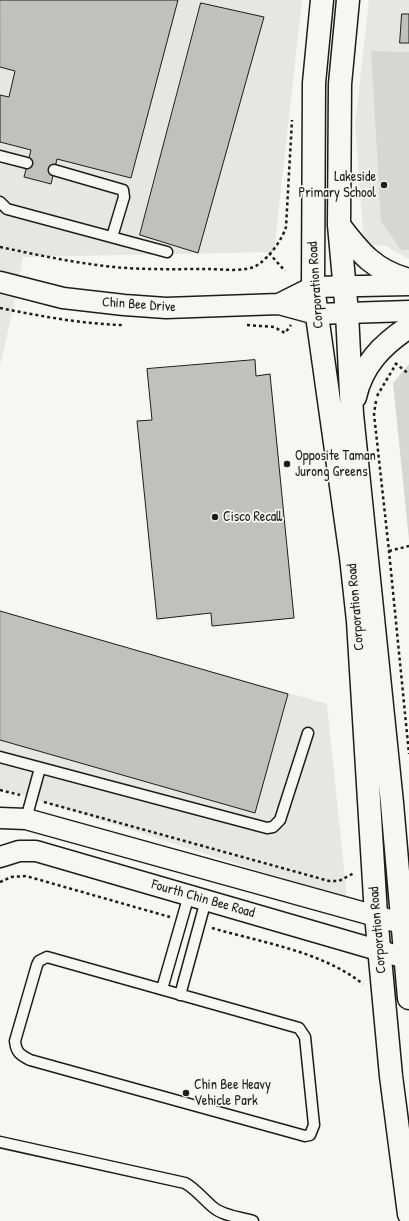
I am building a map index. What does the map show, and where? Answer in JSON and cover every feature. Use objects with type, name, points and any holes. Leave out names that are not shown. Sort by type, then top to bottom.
[{"type":"main road","name":"Corporation Road","points":[[322,0],[314,83],[314,287],[316,314],[351,557],[357,614],[376,916],[391,1076],[409,1214]]},
{"type":"main road","name":"Corporation Road","points":[[348,0],[340,84],[340,225],[347,313],[352,414],[392,803],[401,923],[409,998]]},
{"type":"main road","points":[[340,225],[366,259],[380,269],[397,277],[409,280]]},
{"type":"main road","points":[[352,414],[356,392],[368,364],[388,342],[409,327]]},
{"type":"street","name":"Chin Bee Drive","points":[[0,282],[64,298],[124,306],[166,308],[280,304],[316,314],[409,311]]},
{"type":"street","points":[[314,287],[409,285]]},
{"type":"street","name":"Chin Bee Drive","points":[[280,304],[314,287]]},
{"type":"street","points":[[0,818],[26,819],[401,923]]},
{"type":"street","name":"Fourth Chin Bee Road","points":[[0,857],[19,851],[36,852],[405,958]]},
{"type":"lane","points":[[0,156],[28,163]]},
{"type":"lane","points":[[54,170],[123,190],[124,197],[112,237]]},
{"type":"lane","points":[[0,202],[7,209],[167,252]]},
{"type":"lane","points":[[0,757],[267,828],[273,827],[280,820],[308,733]]},
{"type":"lane","points":[[26,819],[40,768]]},
{"type":"lane","points":[[162,989],[198,898]]},
{"type":"lane","points":[[180,994],[198,898]]},
{"type":"lane","points":[[52,957],[180,994],[294,1026],[302,1032],[305,1037],[314,1125],[310,1135],[305,1136],[30,1060],[18,1053],[15,1048],[14,1041],[37,965],[43,958],[52,957]]},
{"type":"lane","points":[[0,1142],[185,1183],[192,1187],[214,1208],[222,1212],[253,1221]]},
{"type":"path","points":[[0,247],[52,258],[114,267],[155,269],[245,268],[259,264],[283,237],[286,227],[293,113]]},
{"type":"path","points":[[269,253],[285,271]]},
{"type":"path","points":[[286,333],[292,325]]},
{"type":"path","points":[[409,374],[397,364],[376,399],[374,414],[409,758]]},
{"type":"path","points":[[389,551],[409,546]]},
{"type":"path","points":[[0,790],[329,881],[339,881],[348,874],[358,872]]},
{"type":"shaded area","points":[[0,0],[302,0],[274,252],[23,257],[18,287],[0,366]]},
{"type":"shaded area","name":"Lakeside Primary School","points":[[369,0],[409,0],[409,259],[386,246],[364,244],[355,125]]},
{"type":"shaded area","points":[[371,51],[409,52],[409,250],[401,250],[381,221]]},
{"type":"shaded area","points":[[409,364],[409,540],[393,383]]},
{"type":"shaded area","points":[[0,611],[327,704],[347,899],[0,788]]},
{"type":"building","points":[[0,0],[178,0],[131,178],[57,159],[51,184],[24,177],[31,150],[0,142],[0,95],[9,97],[15,71],[0,67]]},
{"type":"building","points":[[201,3],[264,17],[198,253],[140,235]]},
{"type":"building","points":[[402,14],[409,14],[409,43],[400,43]]},
{"type":"building","name":"Cisco Recall","points":[[255,360],[256,376],[270,374],[294,618],[212,626],[211,613],[157,619],[137,421],[152,420],[147,369]]},
{"type":"building","points":[[0,611],[288,694],[255,813],[0,740]]},
{"type":"place","name":"Lakeside Primary School","points":[[384,185]]},
{"type":"place","name":"Opposite Taman Jurong Greens","points":[[287,464]]},
{"type":"place","name":"Cisco Recall","points":[[215,517]]},
{"type":"place","name":"Chin Bee Heavy Vehicle Park","points":[[186,1093]]}]
